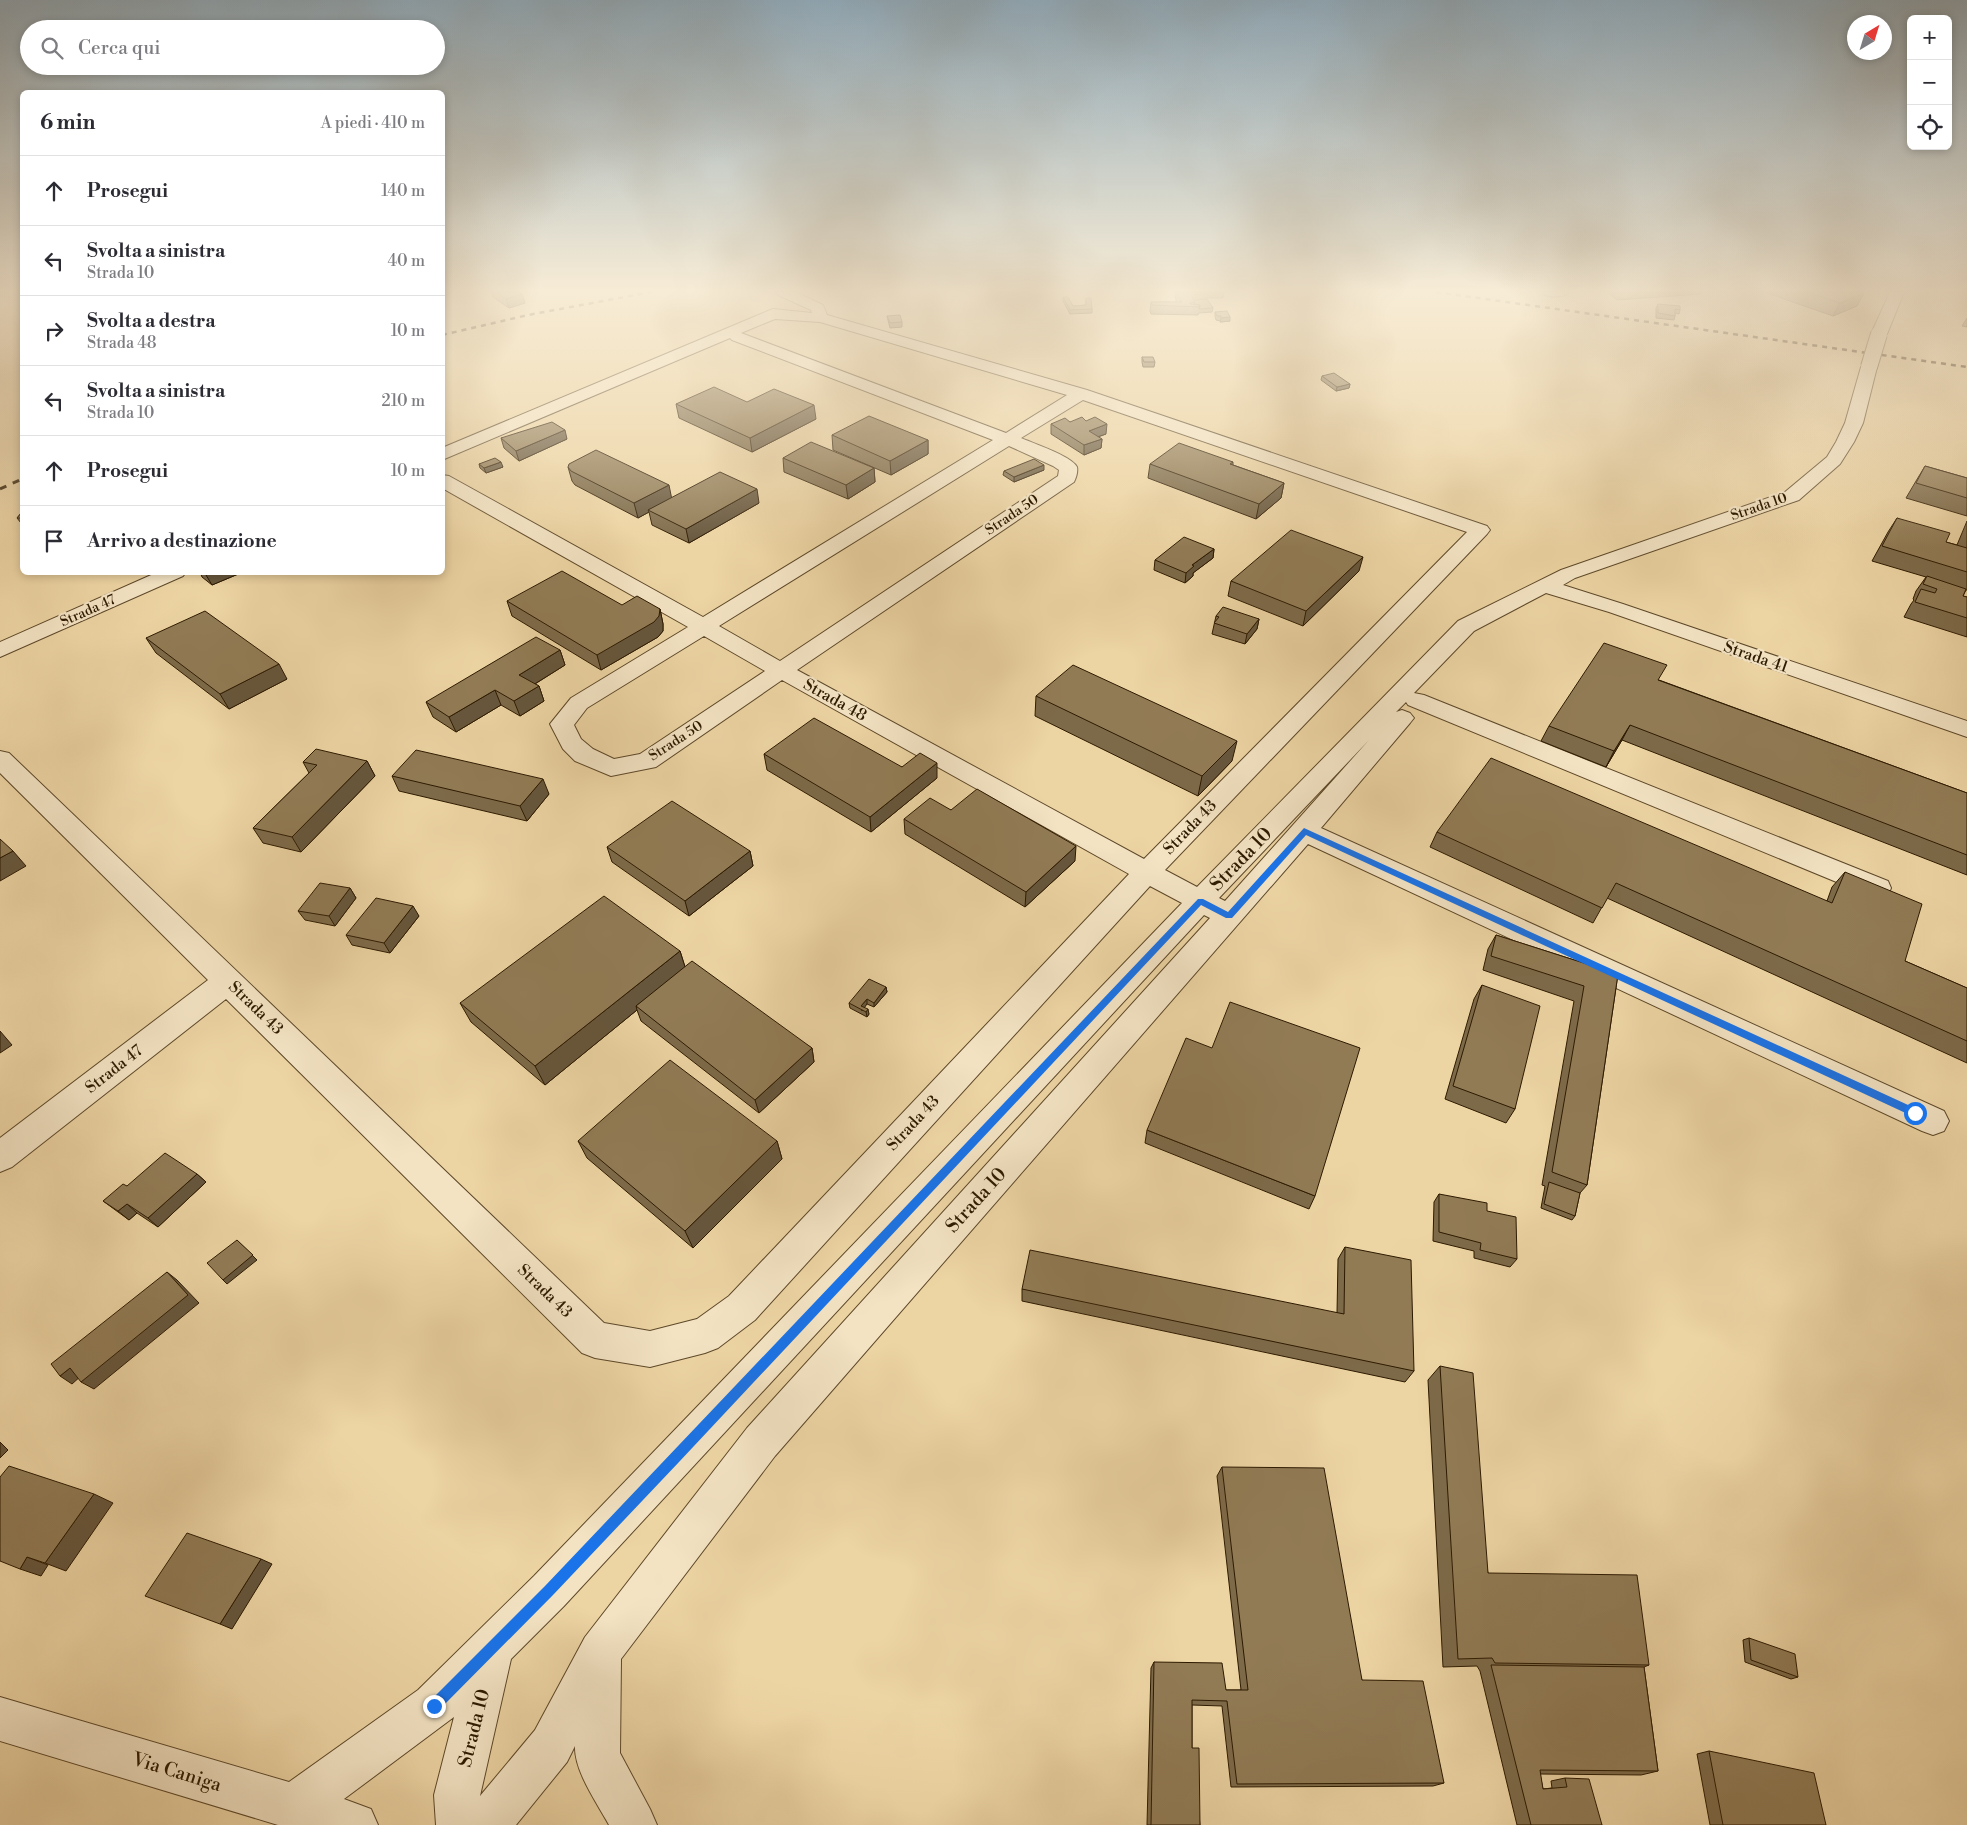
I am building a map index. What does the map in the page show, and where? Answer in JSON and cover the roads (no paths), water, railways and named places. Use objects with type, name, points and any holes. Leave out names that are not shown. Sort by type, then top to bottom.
[{"type":"street","points":[[445,454],[625,377]]},
{"type":"street","name":"Strada 50","points":[[842,377],[1007,440],[1058,460],[1068,468],[1067,478],[647,761],[611,768],[584,755],[571,743],[562,724],[579,703],[705,626],[1007,440],[1081,394]]},
{"type":"street","points":[[1023,377],[1081,394]]},
{"type":"street","name":"Strada 10","points":[[458,1825],[458,1795],[493,1646],[675,1458],[1200,901],[1466,626],[1568,574],[1792,496],[1834,460],[1854,423],[1866,377]]},
{"type":"street","name":"Strada 43","points":[[0,759],[595,1340],[650,1349],[705,1335],[742,1308],[1146,872],[1480,530],[1081,394]]},
{"type":"street","name":"Strada 48","points":[[445,482],[705,626],[782,671],[1229,916]]},
{"type":"street","name":"Strada 47","points":[[0,650],[169,575]]},
{"type":"street","name":"Strada 41","points":[[1545,586],[1616,608],[1967,729]]},
{"type":"street","name":"Strada 10","points":[[486,1825],[551,1746],[600,1652],[761,1442],[1229,916],[1416,700],[1507,605]]},
{"type":"street","points":[[1416,700],[1902,898]]},
{"type":"street","points":[[1304,831],[1933,1121]]},
{"type":"street","name":"Strada 47","points":[[0,1157],[228,981]]},
{"type":"street","points":[[294,1807],[434,1706],[493,1646]]},
{"type":"street","points":[[600,1652],[597,1757],[634,1825]]},
{"type":"street","name":"Via Caniga","points":[[0,1719],[355,1825]]},
{"type":"railway","points":[[0,489],[20,480]]}]
